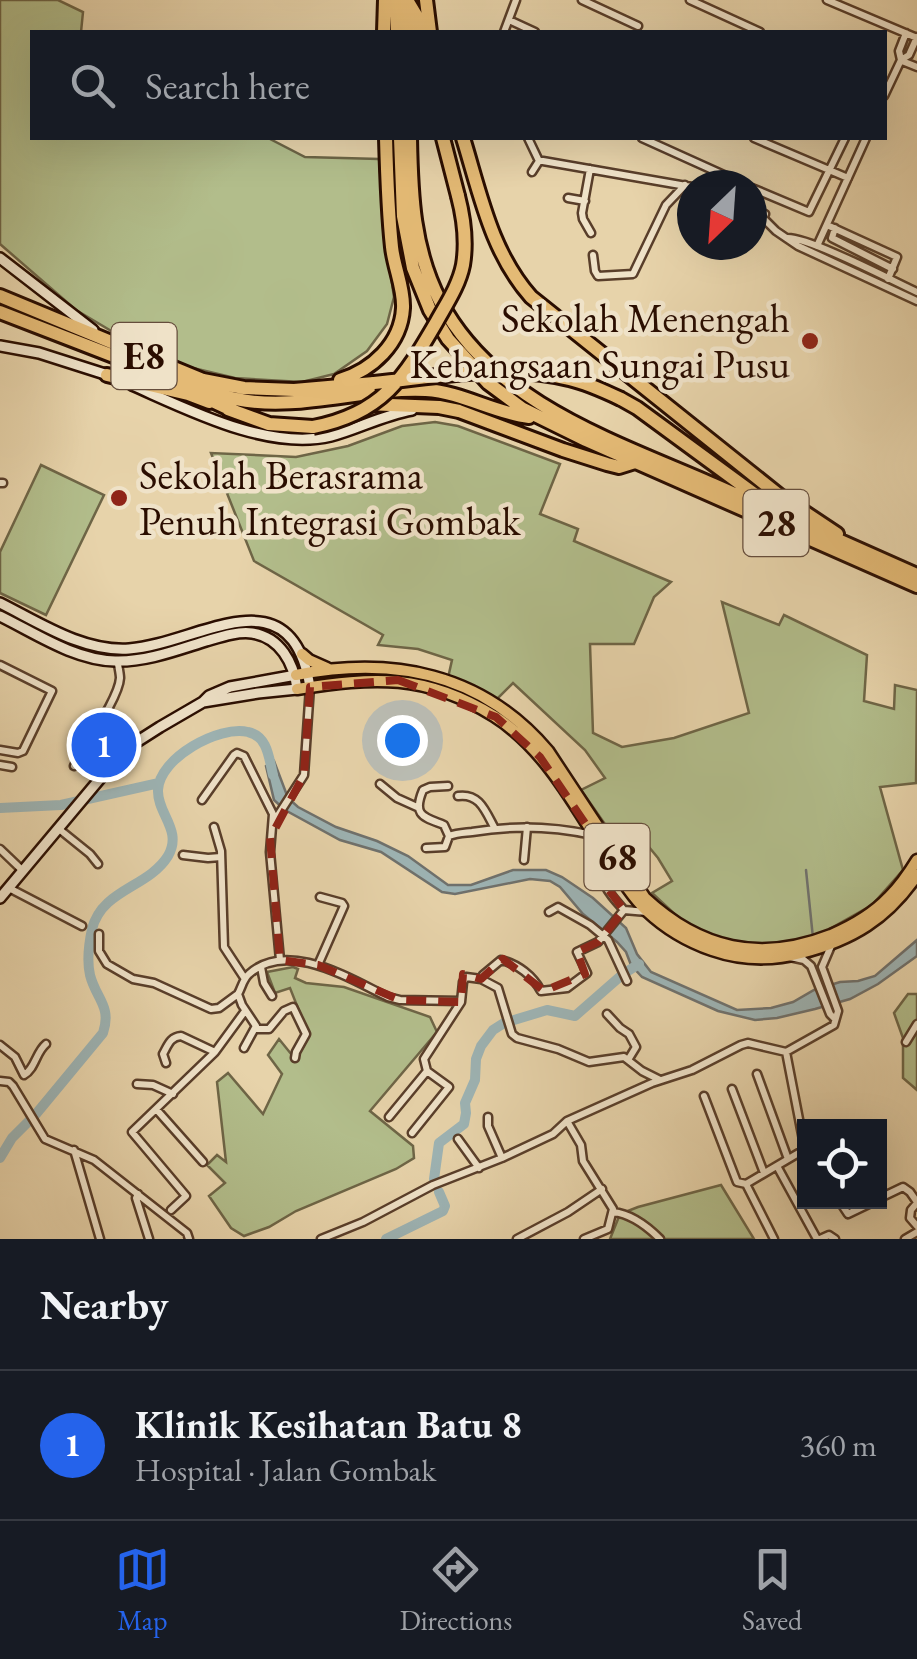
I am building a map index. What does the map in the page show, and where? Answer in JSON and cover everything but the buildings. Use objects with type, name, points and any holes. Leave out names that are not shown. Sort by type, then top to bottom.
[{"type":"highway","points":[[384,30],[385,0]]},
{"type":"highway","points":[[396,0],[397,30]]},
{"type":"highway","points":[[406,0],[416,15],[418,30]]},
{"type":"highway","points":[[406,0],[407,30]]},
{"type":"highway","points":[[416,15],[422,0]]},
{"type":"highway","points":[[422,0],[430,30]]},
{"type":"highway","points":[[294,390],[367,370],[396,335],[403,308],[392,252],[386,140]]},
{"type":"highway","name":"28","points":[[400,140],[409,252],[430,310],[448,339],[488,383],[536,416],[917,586]]},
{"type":"highway","name":"28","points":[[410,140],[414,217],[432,283],[456,325],[499,373],[540,404],[590,431],[917,576]]},
{"type":"highway","points":[[108,375],[188,394],[268,424],[313,427],[348,418],[375,402],[403,376],[459,279],[464,252],[463,217],[444,140]]},
{"type":"highway","points":[[464,140],[501,255],[530,297],[780,496],[828,526],[851,546]]},
{"type":"highway","name":"E8","points":[[0,296],[203,380],[244,388],[294,390],[504,372],[579,382],[637,408],[754,495],[806,526]]},
{"type":"highway","name":"E8","points":[[0,312],[236,400],[273,403],[428,390],[472,399],[526,417],[536,416]]},
{"type":"highway","points":[[0,321],[85,345],[236,412]]},
{"type":"highway","points":[[273,403],[440,408],[478,417],[608,464],[620,467],[635,462]]},
{"type":"main road","points":[[0,258],[106,340]]},
{"type":"main road","points":[[0,346],[39,353],[108,375],[238,428],[278,438],[332,436],[398,412],[440,408]]},
{"type":"main road","points":[[0,604],[102,648],[129,649],[247,620],[259,621],[273,626],[292,639],[302,654],[331,670]]},
{"type":"main road","points":[[0,616],[80,655],[117,661],[250,632],[280,646],[310,687]]},
{"type":"main road","points":[[297,689],[302,654]]},
{"type":"main road","points":[[275,678],[287,657]]},
{"type":"main road","name":"68","points":[[3,892],[124,750],[142,737],[230,686],[372,666],[426,674],[503,709],[548,751],[645,898],[664,916],[711,941],[763,950],[814,942],[850,927],[875,910],[917,860]]},
{"type":"main road","name":"68","points":[[203,702],[357,680],[398,680],[441,690],[483,710],[513,730],[540,757],[626,886],[648,912],[682,936],[721,953],[750,958],[787,957],[831,946],[880,917],[917,875]]},
{"type":"street","points":[[505,30],[516,0]]},
{"type":"street","points":[[582,0],[638,26]]},
{"type":"street","points":[[690,0],[756,30]]},
{"type":"street","points":[[827,0],[917,38],[909,55],[901,60],[887,91]]},
{"type":"street","points":[[508,20],[530,30]]},
{"type":"street","points":[[901,60],[899,51],[906,33]]},
{"type":"street","points":[[901,60],[917,67]]},
{"type":"street","points":[[529,140],[539,161]]},
{"type":"street","points":[[646,140],[713,170]]},
{"type":"street","points":[[758,140],[847,180]]},
{"type":"street","points":[[767,194],[809,212],[844,140]]},
{"type":"street","points":[[815,250],[831,227],[865,140]]},
{"type":"street","points":[[539,161],[677,184]]},
{"type":"street","points":[[532,172],[539,161]]},
{"type":"street","points":[[590,169],[583,219],[591,233]]},
{"type":"street","points":[[568,198],[585,200]]},
{"type":"street","points":[[593,255],[598,276],[633,274],[661,214],[677,198]]},
{"type":"street","points":[[767,221],[789,241],[917,292]]},
{"type":"street","points":[[831,227],[894,255],[897,260],[888,279]]},
{"type":"street","points":[[831,227],[832,238],[893,269]]},
{"type":"street","points":[[815,250],[917,301]]},
{"type":"street","points":[[74,766],[118,685],[117,661]]},
{"type":"street","points":[[0,665],[52,692],[23,751],[0,750]]},
{"type":"street","points":[[280,960],[270,852],[274,822],[304,775],[310,687]]},
{"type":"street","points":[[202,800],[234,756],[241,754],[265,795],[274,822]]},
{"type":"street","points":[[0,764],[12,767]]},
{"type":"street","points":[[380,784],[418,808],[427,820],[444,825],[449,836],[446,847],[426,848]]},
{"type":"street","points":[[418,808],[423,790],[448,786]]},
{"type":"street","points":[[458,796],[468,794],[476,798],[495,828]]},
{"type":"street","points":[[449,836],[527,826],[594,836]]},
{"type":"street","points":[[524,860],[527,826]]},
{"type":"street","points":[[214,827],[222,857],[224,947],[245,979]]},
{"type":"street","points":[[59,829],[98,864]]},
{"type":"street","points":[[0,849],[24,870]]},
{"type":"street","points":[[604,851],[602,882],[621,912]]},
{"type":"street","points":[[183,855],[222,857]]},
{"type":"street","points":[[3,892],[82,926]]},
{"type":"street","points":[[318,966],[344,906],[320,897]]},
{"type":"street","points":[[549,912],[558,907],[604,935],[626,980]]},
{"type":"street","points":[[621,912],[648,912]]},
{"type":"street","points":[[482,979],[501,960],[526,972],[542,991],[567,988],[587,973],[577,952],[598,942],[621,912]]},
{"type":"street","points":[[99,934],[101,958],[106,964],[133,979],[154,983],[211,1009],[219,1008],[238,994],[245,979],[261,967],[295,959],[388,997],[461,1002]]},
{"type":"street","points":[[822,982],[822,963],[831,946]]},
{"type":"street","points":[[321,1239],[433,1185],[502,1158],[552,1134],[567,1122],[748,1043],[786,1052],[834,1025],[835,1015],[822,982],[808,963],[787,957]]},
{"type":"street","points":[[261,967],[272,996]]},
{"type":"street","points":[[412,1133],[449,1087],[427,1071],[424,1059],[461,1002],[466,977],[482,979],[498,988],[512,1034],[525,1042],[558,1049],[589,1062],[616,1056],[662,1080]]},
{"type":"street","points":[[238,994],[256,1030]]},
{"type":"street","points":[[256,1030],[270,1030],[284,1011],[293,1007],[306,1034],[295,1058]]},
{"type":"street","points":[[171,1210],[186,1196],[132,1132],[215,1052],[245,1010]]},
{"type":"street","points":[[607,1014],[634,1041],[636,1047],[628,1060]]},
{"type":"street","points":[[906,1042],[917,1024]]},
{"type":"street","points":[[244,1048],[256,1030]]},
{"type":"street","points":[[166,1062],[163,1054],[176,1037],[215,1052]]},
{"type":"street","points":[[0,1044],[15,1057],[24,1075],[46,1044]]},
{"type":"street","points":[[786,1052],[799,1119]]},
{"type":"street","points":[[388,1117],[427,1071]]},
{"type":"street","points":[[757,1074],[788,1159]]},
{"type":"street","points":[[0,1080],[14,1086],[45,1139],[105,1168],[187,1233],[189,1239]]},
{"type":"street","points":[[137,1084],[154,1085],[173,1094]]},
{"type":"street","points":[[732,1089],[764,1173]]},
{"type":"street","points":[[704,1096],[738,1182],[746,1184],[797,1154]]},
{"type":"street","points":[[156,1109],[203,1162]]},
{"type":"street","points":[[488,1117],[502,1158]]},
{"type":"street","points":[[567,1122],[582,1146],[583,1161],[613,1212],[606,1231],[584,1239]]},
{"type":"street","points":[[458,1139],[479,1168]]},
{"type":"street","points":[[74,1150],[100,1239]]},
{"type":"street","points":[[777,1166],[818,1239],[829,1235],[836,1239]]},
{"type":"street","points":[[746,1184],[774,1239]]},
{"type":"street","points":[[887,1195],[903,1187],[917,1203],[910,1218],[917,1229],[905,1239]]},
{"type":"street","points":[[517,1239],[602,1190]]},
{"type":"street","points":[[138,1194],[148,1239]]},
{"type":"street","points":[[613,1212],[644,1224],[660,1239]]},
{"type":"highlighted area","points":[[398,680],[496,717],[540,757],[604,851],[602,881],[624,910],[598,942],[577,952],[585,974],[544,991],[503,959],[481,979],[463,974],[461,1002],[400,1000],[318,965],[280,960],[270,838],[304,775],[310,687]]},
{"type":"green space","points":[[0,0],[58,0],[83,12],[81,30],[30,30],[30,140],[272,140],[305,157],[379,159],[394,297],[387,324],[367,351],[334,374],[302,382],[235,378],[189,367],[140,348],[76,310],[0,244]]},
{"type":"green space","points":[[435,422],[458,426],[560,464],[540,514],[578,529],[574,541],[671,582],[654,597],[634,644],[590,644],[593,733],[622,747],[674,738],[749,713],[722,602],[779,625],[784,615],[867,655],[864,701],[894,709],[895,685],[917,690],[916,783],[880,787],[903,870],[872,905],[817,936],[779,947],[705,935],[652,893],[672,881],[658,858],[639,835],[621,847],[581,790],[605,778],[585,750],[513,683],[495,701],[448,678],[452,660],[418,649],[378,645],[383,635],[254,561],[211,453],[296,457],[348,446],[402,426]]},
{"type":"green space","points":[[41,465],[104,495],[46,615],[0,593],[0,552]]},
{"type":"green space","points":[[298,969],[295,978],[306,983],[344,987],[430,1017],[437,1032],[370,1111],[413,1146],[414,1158],[244,1236],[231,1228],[209,1196],[225,1183],[207,1165],[217,1155],[226,1162],[217,1082],[228,1073],[263,1114],[282,1074],[268,1055],[279,1039],[296,1060],[309,1036],[290,988],[275,993],[267,972]]},
{"type":"green space","points":[[908,994],[917,994],[917,1090],[903,1078],[903,1038],[894,1013]]},
{"type":"green space","points":[[721,1185],[754,1239],[610,1239],[620,1214]]},
{"type":"water","points":[[274,761],[288,798],[298,807],[408,856],[448,885],[471,885],[513,870],[546,870],[562,877],[626,928],[637,954],[651,972],[737,1010],[771,1008],[840,982],[875,976],[917,940],[917,956],[850,999],[815,1009],[755,1020],[718,1011],[642,977],[617,942],[550,881],[530,879],[455,894],[442,892],[381,852],[340,840],[285,810],[274,800],[266,766]]},
{"type":"waterway","points":[[0,1158],[12,1138],[103,1033],[106,1016],[89,970],[92,929],[105,905],[149,875],[168,856],[173,838],[158,790],[168,766],[207,739],[236,731],[248,732],[264,743],[273,775]]},
{"type":"waterway","points":[[0,808],[61,805],[159,783]]},
{"type":"waterway","points":[[806,870],[813,938]]},
{"type":"waterway","points":[[514,1020],[547,1010],[575,1016],[639,964]]},
{"type":"waterway","points":[[434,1179],[439,1143],[464,1124],[465,1103],[475,1080],[481,1046],[504,1023]]},
{"type":"waterway","points":[[386,1239],[443,1211],[439,1192]]},
{"type":"place","name":"Sekolah Menengah Kebangsaan Sungai Pusu","points":[[810,341]]},
{"type":"place","name":"Sekolah Berasrama Penuh Integrasi Gombak","points":[[119,498]]},
{"type":"place","name":"Klinik Kesihatan Batu 8","points":[[104,745]]}]
